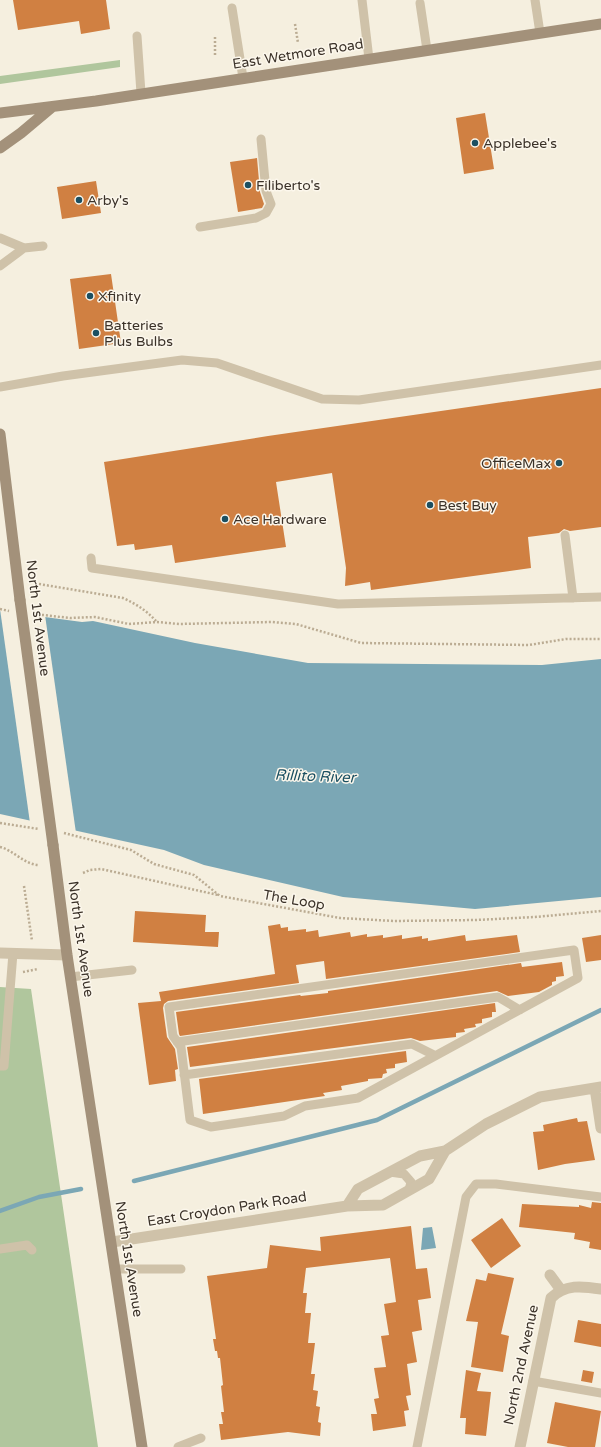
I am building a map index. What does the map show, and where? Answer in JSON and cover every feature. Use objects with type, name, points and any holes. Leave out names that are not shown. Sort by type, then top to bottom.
[{"type":"main road","name":"East Wetmore Road","points":[[0,113],[52,107],[601,24]]},
{"type":"main road","points":[[0,148],[21,133],[52,107]]},
{"type":"main road","name":"North 1st Avenue","points":[[0,434],[20,600],[70,977],[112,1242],[142,1447]]},
{"type":"street","points":[[0,953],[67,954]]},
{"type":"street","points":[[598,1087],[601,1128]]},
{"type":"street","name":"East Croydon Park Road","points":[[347,1206],[358,1189],[420,1156],[445,1151],[486,1124],[540,1097],[598,1087]]},
{"type":"street","name":"East Croydon Park Road","points":[[112,1242],[347,1206],[383,1205],[429,1179],[445,1151]]},
{"type":"street","points":[[550,1275],[559,1291],[579,1286],[601,1289]]},
{"type":"street","name":"North 2nd Avenue","points":[[520,1447],[548,1307],[551,1298],[559,1291]]},
{"type":"lane","points":[[362,0],[370,59]]},
{"type":"lane","points":[[535,0],[540,33]]},
{"type":"lane","points":[[420,3],[427,50]]},
{"type":"lane","points":[[232,8],[243,78]]},
{"type":"lane","points":[[137,36],[141,93]]},
{"type":"lane","points":[[200,227],[256,218],[266,213],[271,204],[266,191],[261,139]]},
{"type":"lane","points":[[0,238],[24,248],[44,246]]},
{"type":"lane","points":[[0,266],[24,248]]},
{"type":"lane","points":[[0,388],[62,376],[182,360],[217,363],[322,399],[359,400],[601,365]]},
{"type":"lane","points":[[565,535],[573,598]]},
{"type":"lane","points":[[91,558],[92,568],[338,604],[601,597]]},
{"type":"lane","points":[[574,950],[578,978],[358,1098],[305,1106],[284,1116],[211,1127],[190,1120],[181,1048],[177,1042],[173,1036],[169,1006],[574,950]]},
{"type":"lane","points":[[0,1066],[4,1066],[13,953]]},
{"type":"lane","points":[[70,977],[132,970]]},
{"type":"lane","points":[[177,1042],[498,997],[520,1010]]},
{"type":"lane","points":[[184,1076],[412,1044],[434,1056]]},
{"type":"lane","points":[[390,1172],[404,1174],[411,1182],[409,1190]]},
{"type":"lane","points":[[417,1447],[466,1197],[476,1184],[496,1184],[601,1197]]},
{"type":"lane","points":[[0,1248],[27,1245],[32,1250]]},
{"type":"lane","points":[[116,1269],[182,1269]]},
{"type":"lane","points":[[533,1381],[601,1393]]},
{"type":"lane","points":[[178,1447],[201,1438]]},
{"type":"path","points":[[295,24],[298,43]]},
{"type":"path","points":[[215,35],[215,55]]},
{"type":"path","points":[[39,584],[123,598],[142,608],[156,622]]},
{"type":"path","points":[[0,610],[16,611]]},
{"type":"path","points":[[31,613],[70,618],[95,617],[129,624],[156,622],[179,624],[272,622],[296,624],[361,643],[529,645],[566,639],[601,639]]},
{"type":"path","points":[[0,823],[43,829]]},
{"type":"path","name":"The Loop","points":[[58,832],[130,850],[154,864],[194,875],[220,896],[340,918],[394,921],[527,918],[601,911]]},
{"type":"path","points":[[0,847],[9,849],[31,863],[38,865]]},
{"type":"path","points":[[83,873],[90,870],[101,869],[220,896]]},
{"type":"path","points":[[24,886],[32,942]]},
{"type":"path","points":[[22,972],[38,970]]},
{"type":"green space","points":[[120,60],[120,67],[0,84],[0,76]]},
{"type":"green space","points":[[0,987],[31,989],[98,1447],[0,1447]]},
{"type":"water","name":"Rillito River","points":[[0,611],[82,622],[93,621],[195,643],[308,663],[542,665],[601,659],[601,897],[475,909],[343,897],[204,865],[164,850],[0,814]]},
{"type":"water","points":[[432,1227],[436,1248],[421,1250],[423,1228]]},
{"type":"pier","points":[[0,609],[45,615],[76,833],[30,823]]},
{"type":"building","points":[[13,0],[106,0],[110,29],[81,34],[79,21],[18,30]]},
{"type":"building","name":"Applebee's","points":[[485,113],[494,169],[464,174],[456,118]]},
{"type":"building","name":"Filiberto's","points":[[257,158],[260,192],[264,204],[262,208],[238,212],[230,162]]},
{"type":"building","name":"Arby's","points":[[96,181],[101,213],[62,219],[57,187]]},
{"type":"building","points":[[111,274],[121,343],[79,349],[70,279]]},
{"type":"building","points":[[601,388],[601,527],[570,531],[564,529],[559,533],[528,537],[531,568],[371,590],[370,582],[345,586],[346,568],[332,473],[276,482],[286,547],[175,563],[172,545],[135,550],[134,544],[117,546],[104,462],[268,436]]},
{"type":"building","points":[[135,911],[206,915],[205,932],[219,932],[218,947],[133,942]]},
{"type":"building","points":[[280,924],[281,928],[288,927],[288,931],[306,929],[306,932],[318,930],[319,937],[350,932],[351,937],[367,934],[367,937],[383,935],[383,938],[402,935],[402,939],[422,936],[422,939],[428,938],[428,941],[465,935],[466,941],[517,935],[520,952],[326,979],[324,961],[296,965],[299,983],[168,1001],[164,1004],[163,1008],[167,1037],[175,1049],[178,1069],[175,1070],[176,1081],[149,1085],[138,1003],[161,1001],[159,992],[275,974],[268,926]]},
{"type":"building","points":[[601,935],[601,960],[586,962],[582,938]]},
{"type":"building","points":[[562,962],[564,976],[556,977],[556,981],[552,982],[552,985],[539,992],[508,996],[497,991],[180,1036],[179,1034],[176,1012],[300,995],[328,993],[328,991],[521,963],[522,967]]},
{"type":"building","points":[[495,1003],[496,1012],[492,1012],[492,1017],[482,1019],[482,1023],[475,1024],[476,1027],[464,1029],[465,1032],[456,1033],[456,1037],[420,1041],[411,1038],[190,1067],[187,1047]]},
{"type":"building","points":[[406,1051],[407,1062],[395,1064],[395,1068],[386,1069],[387,1073],[383,1074],[382,1078],[368,1079],[368,1081],[341,1086],[342,1090],[323,1093],[325,1096],[203,1114],[199,1079]]},
{"type":"building","points":[[577,1118],[578,1122],[587,1121],[595,1160],[565,1164],[538,1170],[533,1132],[544,1131],[543,1125]]},
{"type":"building","points":[[592,1202],[601,1203],[601,1250],[589,1248],[590,1242],[574,1239],[575,1233],[519,1227],[522,1204],[579,1207],[579,1205],[591,1208]]},
{"type":"building","points":[[502,1218],[521,1246],[491,1268],[471,1240]]},
{"type":"building","points":[[411,1226],[416,1269],[427,1268],[431,1298],[418,1300],[422,1330],[412,1332],[417,1362],[407,1364],[411,1395],[406,1396],[409,1410],[404,1411],[406,1426],[373,1431],[371,1414],[377,1414],[374,1399],[379,1398],[374,1368],[386,1367],[381,1336],[389,1335],[384,1304],[396,1302],[390,1258],[306,1268],[303,1293],[307,1293],[305,1313],[311,1313],[308,1343],[315,1343],[311,1374],[315,1374],[313,1390],[318,1391],[316,1406],[320,1407],[318,1422],[321,1423],[320,1436],[288,1432],[221,1440],[219,1424],[223,1424],[221,1412],[224,1412],[221,1386],[223,1385],[220,1358],[218,1358],[217,1351],[215,1351],[213,1339],[216,1339],[207,1276],[267,1268],[270,1245],[321,1251],[320,1237]]},
{"type":"building","points":[[488,1273],[514,1278],[501,1334],[509,1336],[503,1372],[471,1367],[478,1322],[466,1321],[476,1279],[486,1281]]},
{"type":"building","points":[[578,1320],[601,1324],[601,1347],[574,1342]]},
{"type":"building","points":[[466,1370],[481,1373],[477,1391],[491,1392],[486,1436],[465,1434],[466,1418],[460,1418]]},
{"type":"building","points":[[583,1370],[594,1372],[592,1383],[581,1381]]},
{"type":"building","points":[[555,1402],[601,1411],[595,1447],[568,1447],[547,1443]]},
{"type":"waterway","points":[[134,1181],[377,1120],[601,1010]]},
{"type":"waterway","points":[[0,1211],[39,1197],[81,1189]]},
{"type":"place","name":"Applebee's","points":[[475,143]]},
{"type":"place","name":"Filiberto's","points":[[248,185]]},
{"type":"place","name":"Arby's","points":[[79,200]]},
{"type":"place","name":"Xfinity","points":[[90,296]]},
{"type":"place","name":"Batteries Plus Bulbs","points":[[96,333]]},
{"type":"place","name":"OfficeMax","points":[[559,463]]},
{"type":"place","name":"Best Buy","points":[[430,505]]},
{"type":"place","name":"Ace Hardware","points":[[225,519]]}]
